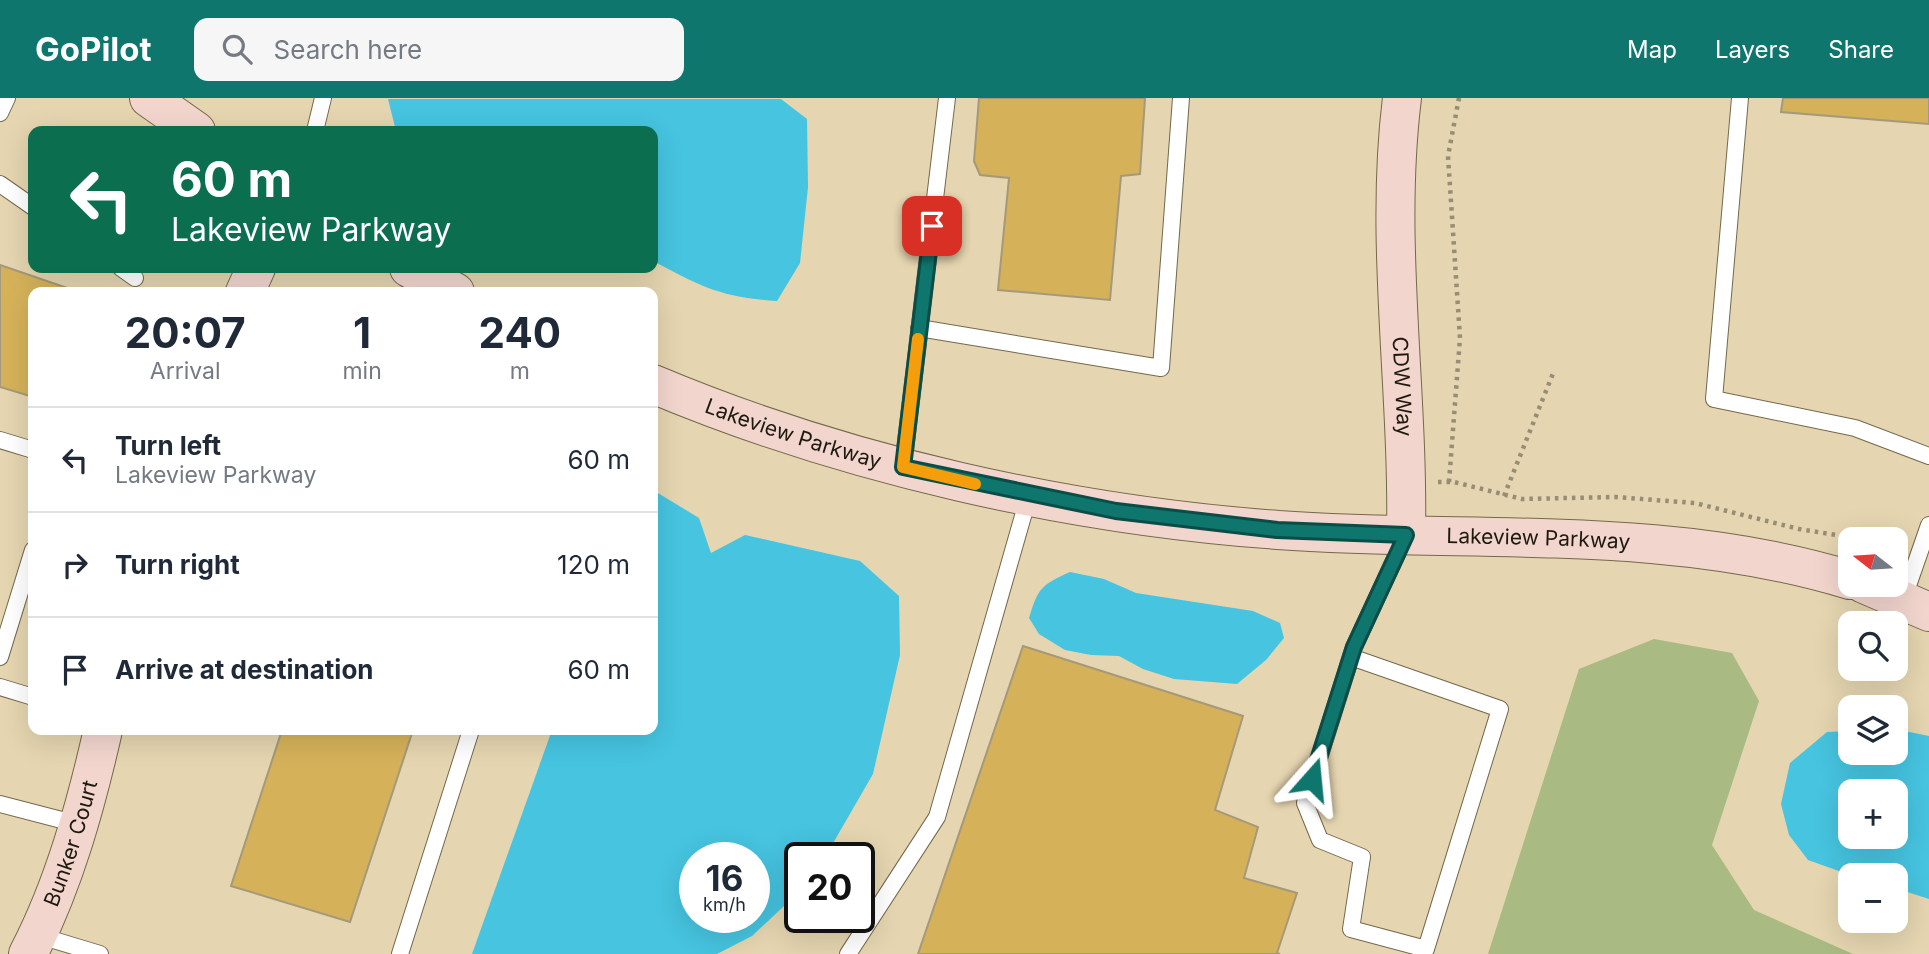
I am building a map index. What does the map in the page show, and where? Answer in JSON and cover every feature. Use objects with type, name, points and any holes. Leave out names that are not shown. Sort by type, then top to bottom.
[{"type":"street","points":[[149,98],[188,126]]},
{"type":"street","name":"CDW Way","points":[[1402,98],[1396,237],[1406,459],[1406,535]]},
{"type":"street","points":[[1396,237],[1420,215],[1428,98]]},
{"type":"street","points":[[419,273],[445,287]]},
{"type":"street","name":"Lakeview Parkway","points":[[658,386],[768,426],[903,467],[1116,511],[1277,530],[1634,540],[1734,551],[1838,577]]},
{"type":"street","points":[[1895,597],[1916,606]]},
{"type":"street","name":"Bunker Court","points":[[32,944],[59,883],[102,735]]},
{"type":"lane","points":[[0,113],[7,98]]},
{"type":"lane","points":[[316,126],[323,98]]},
{"type":"lane","points":[[903,467],[947,98]]},
{"type":"lane","points":[[919,328],[1161,368],[1181,98]]},
{"type":"lane","points":[[1740,98],[1714,399],[1856,428],[1929,456]]},
{"type":"lane","points":[[0,184],[28,204]]},
{"type":"lane","points":[[128,273],[135,278]]},
{"type":"lane","points":[[0,440],[28,448]]},
{"type":"lane","points":[[848,954],[937,817],[1030,495]]},
{"type":"lane","points":[[1916,606],[1929,524]]},
{"type":"lane","points":[[1351,657],[1500,709],[1426,948],[1351,929],[1362,857],[1320,840],[1305,803],[1351,657],[1406,535]]},
{"type":"lane","points":[[0,657],[28,566]]},
{"type":"lane","points":[[0,687],[28,695]]},
{"type":"lane","points":[[400,954],[469,735]]},
{"type":"lane","points":[[0,804],[78,824]]},
{"type":"lane","points":[[32,944],[100,954]]},
{"type":"path","points":[[1449,482],[1460,338],[1448,156],[1459,98]]},
{"type":"path","points":[[1504,496],[1554,371]]},
{"type":"path","points":[[1441,482],[1522,499],[1615,497],[1695,503],[1798,529],[1838,535]]},
{"type":"shaded area","points":[[0,98],[1929,98],[1929,954],[0,954]]},
{"type":"green space","points":[[1654,639],[1732,653],[1759,701],[1712,845],[1754,910],[1853,954],[1488,954],[1579,669]]},
{"type":"water","points":[[388,99],[781,99],[807,119],[808,187],[800,263],[777,301],[740,297],[712,289],[658,264],[658,126],[395,126]]},
{"type":"water","points":[[658,493],[699,518],[711,553],[745,535],[860,561],[899,596],[900,655],[873,774],[834,842],[784,842],[784,906],[770,919],[770,842],[679,842],[679,933],[755,933],[717,954],[472,954],[550,735],[658,735]]},
{"type":"water","points":[[1070,572],[1104,579],[1136,593],[1253,611],[1280,623],[1284,638],[1266,660],[1237,684],[1174,679],[1143,669],[1119,656],[1065,650],[1039,634],[1029,618],[1042,589]]},
{"type":"water","points":[[1827,732],[1838,732],[1838,765],[1908,765],[1908,732],[1929,736],[1929,899],[1908,892],[1908,863],[1838,863],[1838,871],[1808,860],[1789,835],[1781,804],[1790,763]]},
{"type":"building","points":[[979,98],[1145,98],[1140,174],[1121,176],[1110,300],[998,290],[1009,178],[980,175],[974,161]]},
{"type":"building","points":[[1783,98],[1929,98],[1929,124],[1781,112]]},
{"type":"building","points":[[0,265],[64,287],[28,287],[28,395],[0,387]]},
{"type":"building","points":[[1023,646],[1243,716],[1215,810],[1258,827],[1244,878],[1297,893],[1277,953],[1280,954],[918,954]]},
{"type":"building","points":[[280,735],[411,735],[350,922],[231,886]]},
{"type":"slow traffic","points":[[918,339],[903,467],[975,484]]},
{"type":"route","points":[[932,226],[903,467],[1012,492],[1116,511],[1277,530],[1406,535],[1354,647],[1312,779]]}]
